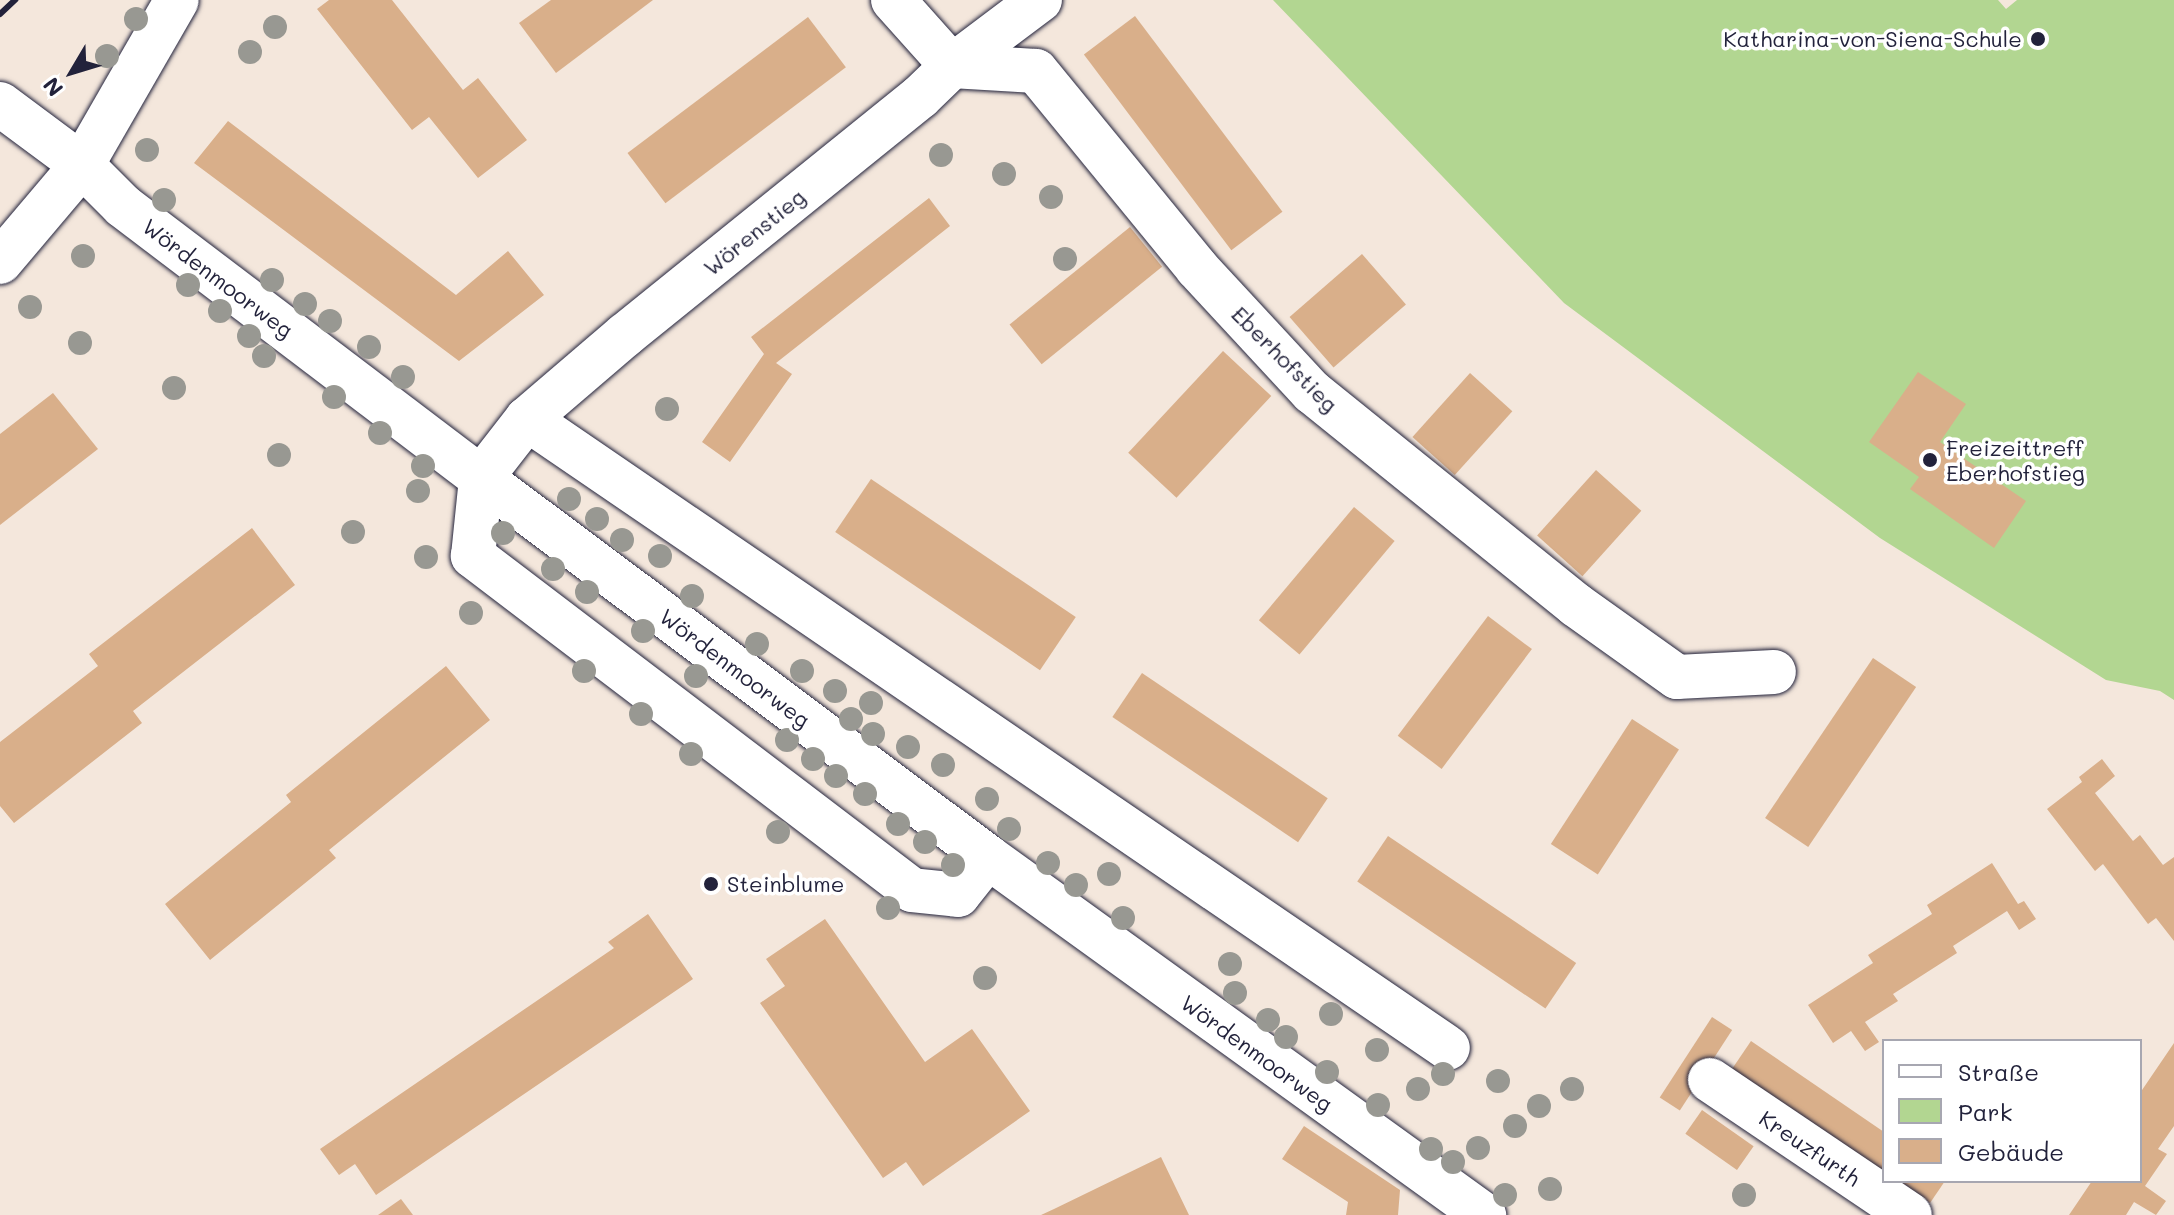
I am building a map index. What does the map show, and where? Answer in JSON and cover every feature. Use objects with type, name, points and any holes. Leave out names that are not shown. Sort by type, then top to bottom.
[{"type":"street","points":[[0,262],[82,165],[177,0]]},
{"type":"street","points":[[893,0],[952,66]]},
{"type":"street","name":"Wörenstieg","points":[[481,478],[527,419],[625,335],[920,97],[952,66],[1040,0]]},
{"type":"street","name":"Eberhofstieg","points":[[952,66],[1036,71],[1197,268],[1312,392],[1576,605],[1677,677],[1774,672]]},
{"type":"street","name":"Wördenmoorweg","points":[[3,106],[82,165],[123,206],[481,478],[988,857],[1484,1215]]},
{"type":"street","points":[[527,419],[1448,1048]]},
{"type":"street","points":[[481,478],[473,556],[912,890],[958,895],[988,857]]},
{"type":"street","name":"Kreuzfurth","points":[[1710,1080],[1910,1215]]},
{"type":"green space","points":[[1273,0],[1998,0],[2006,9],[2017,0],[2174,0],[2174,700],[2160,691],[2106,680],[1880,538],[1564,303]]},
{"type":"building","points":[[329,0],[392,0],[463,90],[478,78],[527,140],[478,178],[429,117],[412,130],[317,9]]},
{"type":"building","points":[[551,0],[653,0],[556,73],[519,23]]},
{"type":"building","points":[[1135,16],[1282,212],[1231,250],[1084,55]]},
{"type":"building","points":[[808,17],[846,67],[665,203],[628,153]]},
{"type":"building","points":[[228,121],[456,295],[508,251],[544,295],[459,361],[194,163]]},
{"type":"building","points":[[929,198],[950,226],[776,363],[792,374],[730,462],[702,442],[764,354],[751,337]]},
{"type":"building","points":[[1130,227],[1162,267],[1042,364],[1010,325]]},
{"type":"building","points":[[1362,254],[1406,305],[1334,368],[1290,317]]},
{"type":"building","points":[[1223,351],[1271,396],[1176,498],[1128,453]]},
{"type":"building","name":"Freizeittreff Eberhofstieg","points":[[1918,372],[1966,404],[1940,442],[2026,501],[1994,548],[1910,489],[1919,477],[1869,442]]},
{"type":"building","points":[[1470,373],[1512,411],[1455,475],[1412,437]]},
{"type":"building","points":[[53,393],[98,449],[0,525],[0,434]]},
{"type":"building","points":[[1596,470],[1641,511],[1582,576],[1537,535]]},
{"type":"building","points":[[871,479],[1076,617],[1040,670],[835,532]]},
{"type":"building","points":[[1354,507],[1395,541],[1299,654],[1259,620]]},
{"type":"building","points":[[252,528],[295,585],[133,711],[142,723],[14,823],[0,806],[0,742],[98,666],[89,654]]},
{"type":"building","points":[[1488,616],[1532,649],[1442,769],[1398,736]]},
{"type":"building","points":[[1873,658],[1916,687],[1808,847],[1765,818]]},
{"type":"building","points":[[446,666],[490,720],[329,850],[336,858],[210,960],[165,904],[291,802],[286,795]]},
{"type":"building","points":[[1142,673],[1328,798],[1298,842],[1112,717]]},
{"type":"building","points":[[1632,719],[1679,749],[1598,874],[1551,844]]},
{"type":"building","points":[[2102,759],[2115,776],[2095,793],[2133,841],[2140,835],[2163,865],[2174,857],[2174,941],[2156,918],[2148,924],[2103,864],[2095,871],[2047,809],[2082,782],[2079,777]]},
{"type":"building","points":[[1388,836],[1576,963],[1545,1009],[1357,882]]},
{"type":"building","points":[[1992,863],[2018,904],[2024,901],[2036,919],[2019,930],[2007,911],[1953,946],[1957,953],[1893,994],[1898,1001],[1865,1022],[1879,1042],[1865,1051],[1851,1031],[1833,1043],[1808,1005],[1873,963],[1868,955],[1932,914],[1927,905]]},
{"type":"building","points":[[648,914],[693,979],[376,1195],[355,1164],[339,1175],[320,1149],[614,948],[608,942]]},
{"type":"building","points":[[825,919],[925,1062],[972,1029],[1030,1111],[923,1186],[906,1162],[883,1178],[760,1003],[785,986],[766,959]]},
{"type":"building","points":[[1712,1017],[1732,1030],[1680,1111],[1660,1098]]},
{"type":"building","points":[[1751,1041],[1882,1131],[1882,1171],[1732,1069]]},
{"type":"building","points":[[2174,1043],[2174,1126],[2158,1149],[2167,1154],[2145,1186],[2166,1201],[2156,1215],[2134,1202],[2126,1215],[2069,1215],[2091,1183],[2142,1183],[2142,1090]]},
{"type":"building","points":[[1702,1110],[1754,1146],[1737,1170],[1685,1134]]},
{"type":"building","points":[[1304,1126],[1400,1190],[1398,1215],[1346,1215],[1348,1202],[1282,1159]]},
{"type":"building","points":[[1161,1157],[1189,1215],[1041,1215],[1054,1209]]},
{"type":"building","points":[[1900,1183],[1944,1183],[1930,1203]]},
{"type":"building","points":[[401,1199],[413,1215],[378,1215]]},
{"type":"railway","points":[[0,14],[15,0]]},
{"type":"place","name":"Katharina-von-Siena-Schule","points":[[2038,39]]},
{"type":"place","name":"Freizeittreff Eberhofstieg","points":[[1930,460]]},
{"type":"place","name":"Steinblume","points":[[711,884]]}]
